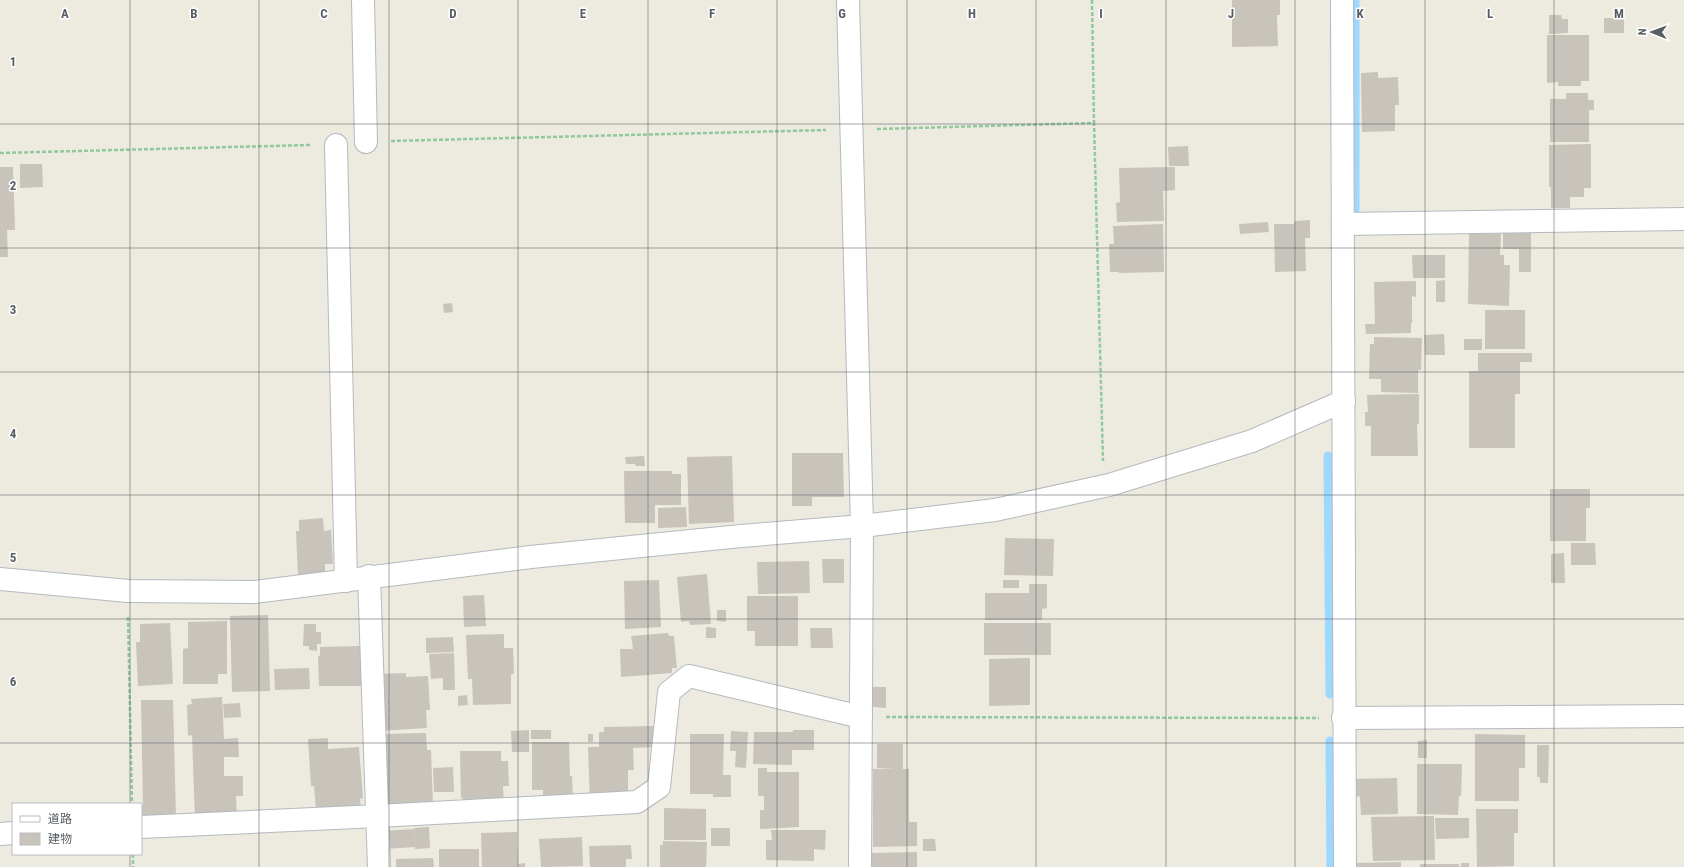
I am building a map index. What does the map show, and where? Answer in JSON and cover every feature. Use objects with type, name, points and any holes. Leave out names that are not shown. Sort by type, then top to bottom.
[{"type":"street","points":[[363,0],[366,142]]},
{"type":"street","points":[[848,0],[862,526],[860,867]]},
{"type":"street","points":[[1342,0],[1344,224],[1343,718],[1345,867]]},
{"type":"street","points":[[336,145],[346,581]]},
{"type":"street","points":[[1344,224],[1684,219]]},
{"type":"street","points":[[0,579],[128,591],[254,592],[346,581],[369,576],[547,556],[741,536],[862,526],[995,510],[1109,485],[1252,441],[1344,401]]},
{"type":"street","points":[[369,576],[379,867]]},
{"type":"street","points":[[142,827],[637,802],[659,787],[669,692],[689,676],[861,717]]},
{"type":"street","points":[[1343,718],[1684,716]]},
{"type":"street","points":[[0,834],[12,833]]},
{"type":"path","points":[[1092,0],[1103,459],[1109,485]]},
{"type":"path","points":[[366,142],[1094,123]]},
{"type":"path","points":[[0,153],[336,145]]},
{"type":"path","points":[[128,591],[132,803]]},
{"type":"path","points":[[861,717],[1343,718]]},
{"type":"path","points":[[133,855],[133,867]]},
{"type":"building","points":[[1232,0],[1280,0],[1280,15],[1277,15],[1278,46],[1232,47]]},
{"type":"building","points":[[1549,15],[1561,15],[1562,19],[1568,19],[1568,33],[1549,34]]},
{"type":"building","points":[[1604,18],[1624,18],[1624,33],[1604,33]]},
{"type":"building","points":[[1547,35],[1589,35],[1589,81],[1581,81],[1581,86],[1558,86],[1558,82],[1547,83]]},
{"type":"building","points":[[1378,72],[1378,78],[1398,77],[1399,105],[1395,105],[1395,131],[1362,132],[1361,73]]},
{"type":"building","points":[[1566,93],[1588,93],[1588,100],[1594,100],[1594,110],[1589,110],[1589,142],[1550,142],[1550,99],[1566,99]]},
{"type":"building","points":[[1591,144],[1591,188],[1584,188],[1584,197],[1570,197],[1570,208],[1551,208],[1551,187],[1549,187],[1549,145]]},
{"type":"building","points":[[1188,146],[1189,166],[1169,166],[1168,147]]},
{"type":"building","points":[[20,164],[42,164],[43,187],[20,188]]},
{"type":"building","points":[[0,167],[13,167],[15,230],[7,230],[8,257],[0,257]]},
{"type":"building","points":[[1175,167],[1175,190],[1163,191],[1164,221],[1117,222],[1116,203],[1120,202],[1119,168]]},
{"type":"building","points":[[1310,220],[1310,238],[1305,238],[1306,271],[1275,272],[1274,224],[1294,224],[1294,221]]},
{"type":"building","points":[[1268,222],[1269,232],[1240,234],[1239,224]]},
{"type":"building","points":[[1163,224],[1164,272],[1110,272],[1109,244],[1114,244],[1113,226]]},
{"type":"building","points":[[1503,231],[1531,232],[1531,272],[1519,272],[1519,249],[1503,249]]},
{"type":"building","points":[[1469,234],[1501,234],[1500,255],[1504,255],[1504,265],[1510,265],[1509,306],[1468,304]]},
{"type":"building","points":[[1412,255],[1445,255],[1445,278],[1413,278]]},
{"type":"building","points":[[1445,280],[1445,302],[1436,302],[1436,281]]},
{"type":"building","points":[[1416,281],[1416,297],[1412,296],[1411,333],[1366,334],[1365,324],[1375,324],[1374,282]]},
{"type":"building","points":[[452,303],[453,312],[444,313],[443,304]]},
{"type":"building","points":[[1485,310],[1525,310],[1525,349],[1485,349]]},
{"type":"building","points":[[1444,334],[1445,355],[1425,355],[1424,335]]},
{"type":"building","points":[[1374,337],[1422,338],[1421,370],[1418,370],[1418,393],[1381,392],[1381,379],[1369,379],[1370,344],[1374,344]]},
{"type":"building","points":[[1464,339],[1482,339],[1482,350],[1464,350]]},
{"type":"building","points":[[1478,353],[1532,353],[1532,362],[1520,362],[1520,394],[1515,394],[1515,448],[1469,448],[1469,371],[1478,371]]},
{"type":"building","points":[[1419,394],[1419,424],[1417,424],[1418,456],[1371,456],[1371,426],[1365,426],[1365,412],[1368,412],[1367,395]]},
{"type":"building","points":[[792,453],[843,453],[844,497],[812,497],[812,506],[792,506]]},
{"type":"building","points":[[644,456],[645,466],[626,464],[625,457]]},
{"type":"building","points":[[732,456],[734,522],[689,524],[687,457]]},
{"type":"building","points":[[624,471],[672,471],[672,474],[681,474],[681,505],[655,505],[655,523],[625,523]]},
{"type":"building","points":[[1550,489],[1590,489],[1590,508],[1586,508],[1586,541],[1550,541]]},
{"type":"building","points":[[686,507],[687,527],[658,528],[658,508]]},
{"type":"building","points":[[323,518],[324,531],[331,530],[333,564],[325,564],[325,573],[298,576],[296,531],[299,531],[299,520]]},
{"type":"building","points":[[1005,538],[1054,539],[1053,576],[1004,575]]},
{"type":"building","points":[[1571,543],[1595,543],[1596,565],[1571,565]]},
{"type":"building","points":[[1564,553],[1565,583],[1551,583],[1551,554]]},
{"type":"building","points":[[822,559],[844,559],[844,583],[823,583]]},
{"type":"building","points":[[809,561],[810,593],[758,594],[757,562]]},
{"type":"building","points":[[707,574],[711,624],[690,625],[689,621],[681,622],[677,577]]},
{"type":"building","points":[[659,580],[661,627],[625,629],[624,581]]},
{"type":"building","points":[[1003,580],[1019,580],[1019,588],[1003,588]]},
{"type":"building","points":[[1029,584],[1047,584],[1047,608],[1042,609],[1042,620],[985,620],[985,593],[1029,593]]},
{"type":"building","points":[[484,595],[486,626],[464,627],[463,596]]},
{"type":"building","points":[[747,596],[798,596],[798,646],[755,646],[755,631],[747,631]]},
{"type":"building","points":[[717,610],[726,610],[726,622],[717,621]]},
{"type":"building","points":[[268,615],[270,691],[232,692],[230,616]]},
{"type":"building","points":[[227,621],[227,674],[218,674],[218,684],[183,684],[183,649],[188,648],[188,622]]},
{"type":"building","points":[[170,623],[173,684],[138,686],[136,642],[140,642],[140,624]]},
{"type":"building","points":[[984,623],[1051,623],[1051,655],[984,655]]},
{"type":"building","points":[[304,624],[316,624],[316,632],[321,632],[321,644],[317,644],[317,651],[309,650],[309,646],[303,646]]},
{"type":"building","points":[[706,627],[716,628],[716,638],[706,638]]},
{"type":"building","points":[[810,628],[832,628],[833,648],[811,648]]},
{"type":"building","points":[[668,633],[669,636],[674,636],[677,668],[672,668],[672,673],[621,677],[620,649],[633,649],[631,636]]},
{"type":"building","points":[[504,634],[504,648],[513,648],[514,674],[511,674],[511,704],[473,705],[472,679],[468,679],[466,635]]},
{"type":"building","points":[[453,637],[454,652],[426,653],[426,638]]},
{"type":"building","points":[[360,646],[363,686],[319,686],[318,656],[320,656],[320,647]]},
{"type":"building","points":[[454,653],[455,690],[443,690],[443,678],[431,679],[429,654]]},
{"type":"building","points":[[1030,658],[1030,705],[989,706],[989,659]]},
{"type":"building","points":[[309,668],[310,689],[275,690],[274,669]]},
{"type":"building","points":[[406,673],[406,677],[428,676],[430,710],[426,710],[427,728],[380,731],[378,674]]},
{"type":"building","points":[[872,687],[886,687],[886,708],[873,707]]},
{"type":"building","points":[[467,695],[468,705],[458,706],[458,696]]},
{"type":"building","points":[[222,697],[224,739],[238,738],[239,757],[224,757],[224,776],[243,776],[243,796],[236,796],[237,817],[195,819],[192,735],[188,736],[187,705],[192,704],[191,699]]},
{"type":"building","points":[[141,700],[173,700],[176,819],[142,820]]},
{"type":"building","points":[[240,703],[241,717],[224,718],[223,704]]},
{"type":"building","points":[[654,726],[655,747],[633,748],[634,770],[628,770],[628,801],[590,803],[588,747],[599,747],[599,732],[604,732],[604,727]]},
{"type":"building","points":[[529,730],[529,752],[512,752],[511,731]]},
{"type":"building","points":[[531,730],[551,730],[551,739],[531,739]]},
{"type":"building","points":[[793,730],[814,730],[814,750],[792,750],[792,765],[753,764],[754,732],[793,732]]},
{"type":"building","points":[[731,731],[748,732],[746,768],[735,767],[736,751],[730,751]]},
{"type":"building","points":[[426,733],[427,750],[431,750],[433,806],[382,808],[381,734]]},
{"type":"building","points":[[588,734],[593,734],[593,742],[588,742]]},
{"type":"building","points":[[690,734],[724,734],[723,775],[731,775],[731,797],[713,797],[713,794],[690,794]]},
{"type":"building","points":[[1475,734],[1525,735],[1525,768],[1519,768],[1519,801],[1475,801]]},
{"type":"building","points":[[328,738],[328,749],[359,747],[363,798],[360,799],[361,808],[316,811],[314,786],[311,786],[308,739]]},
{"type":"building","points":[[1427,740],[1427,758],[1418,758],[1418,741]]},
{"type":"building","points":[[532,742],[569,742],[570,776],[572,776],[573,802],[543,802],[543,790],[532,790]]},
{"type":"building","points":[[877,744],[903,744],[903,769],[909,769],[909,822],[917,822],[917,846],[873,847],[873,769],[894,769],[877,768]]},
{"type":"building","points":[[1537,745],[1549,745],[1548,783],[1540,783],[1540,777],[1537,777]]},
{"type":"building","points":[[460,751],[501,751],[501,761],[508,761],[509,786],[503,786],[504,803],[463,803],[463,798],[461,798]]},
{"type":"building","points":[[1417,764],[1462,764],[1461,796],[1459,796],[1458,815],[1417,814]]},
{"type":"building","points":[[453,767],[454,792],[434,792],[433,768]]},
{"type":"building","points":[[758,768],[767,768],[767,772],[799,772],[799,827],[760,829],[760,810],[764,810],[764,796],[758,796]]},
{"type":"building","points":[[1397,778],[1398,814],[1361,815],[1360,796],[1355,797],[1354,779]]},
{"type":"building","points":[[664,808],[706,809],[706,840],[664,840]]},
{"type":"building","points":[[1476,809],[1518,809],[1518,833],[1514,833],[1514,866],[1477,867]]},
{"type":"building","points":[[1434,816],[1435,860],[1373,861],[1371,817]]},
{"type":"building","points":[[1435,818],[1469,818],[1469,838],[1436,839]]},
{"type":"building","points":[[429,827],[430,848],[415,849],[414,828]]},
{"type":"building","points":[[711,828],[730,828],[730,846],[711,846]]},
{"type":"building","points":[[414,829],[415,847],[385,849],[384,831]]},
{"type":"building","points":[[771,830],[826,830],[825,850],[814,849],[814,861],[766,860],[766,840],[772,840]]},
{"type":"building","points":[[517,832],[518,864],[525,863],[525,867],[482,867],[481,833]]},
{"type":"building","points":[[582,837],[583,866],[541,867],[539,839]]},
{"type":"building","points":[[923,839],[935,839],[936,851],[923,851]]},
{"type":"building","points":[[663,841],[707,842],[706,867],[660,867],[660,845],[663,845]]},
{"type":"building","points":[[631,845],[632,859],[626,859],[626,867],[590,867],[589,846]]},
{"type":"building","points":[[439,849],[479,849],[479,867],[439,867]]},
{"type":"building","points":[[917,852],[917,867],[872,867],[871,853]]},
{"type":"building","points":[[433,858],[434,867],[396,867],[396,859]]},
{"type":"building","points":[[1401,862],[1401,867],[1354,867],[1354,863]]},
{"type":"building","points":[[1461,863],[1469,863],[1469,867],[1461,867]]},
{"type":"building","points":[[1420,864],[1459,864],[1459,867],[1420,867]]},
{"type":"waterway","points":[[1355,0],[1355,210]]},
{"type":"waterway","points":[[1328,456],[1330,694]]},
{"type":"waterway","points":[[1330,741],[1331,867]]}]
